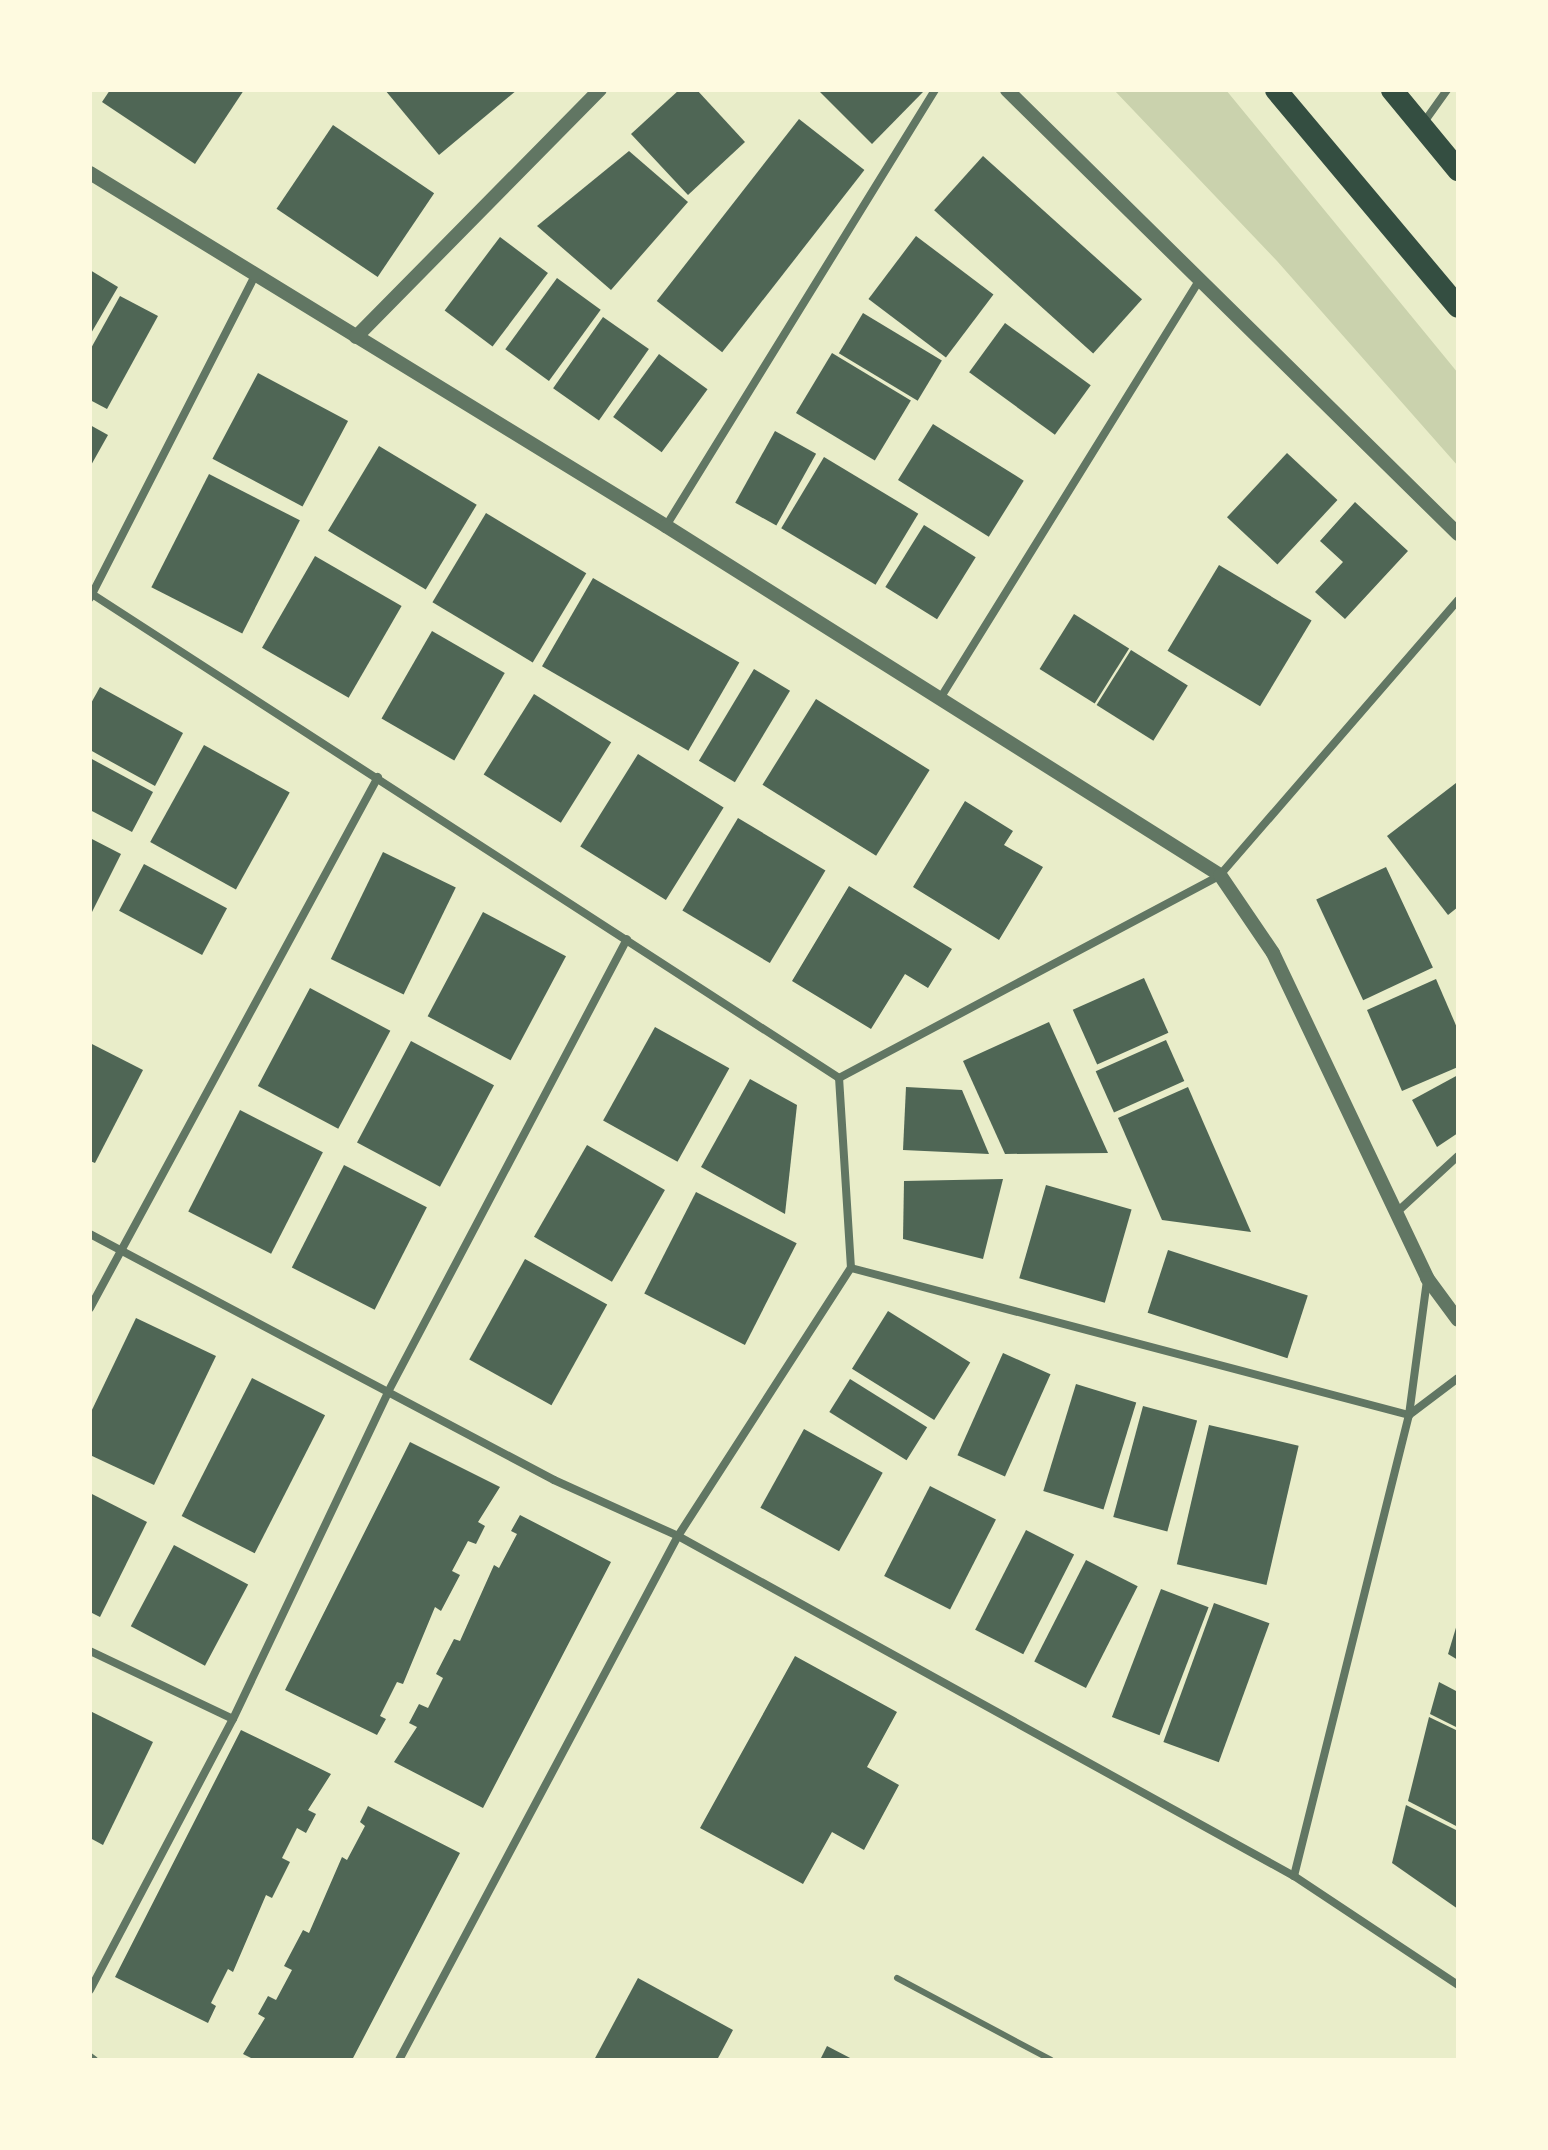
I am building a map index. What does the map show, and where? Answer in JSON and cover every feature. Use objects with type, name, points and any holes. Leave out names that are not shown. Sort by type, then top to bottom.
[{"type":"highway","points":[[1276,90],[1458,307]]},
{"type":"highway","points":[[1392,90],[1458,170]]},
{"type":"street","points":[[356,337],[600,90]]},
{"type":"street","points":[[666,526],[935,90]]},
{"type":"street","points":[[1007,90],[1458,534]]},
{"type":"street","points":[[1422,125],[1447,90]]},
{"type":"street","points":[[90,173],[666,526],[1220,875],[1273,953],[1427,1278],[1458,1320]]},
{"type":"street","points":[[255,275],[91,597],[378,777],[839,1078]]},
{"type":"street","points":[[941,697],[1200,280]]},
{"type":"street","points":[[839,1078],[1220,875],[1458,600]]},
{"type":"street","points":[[90,1308],[378,777]]},
{"type":"street","points":[[90,1990],[233,1719],[388,1392],[627,939]]},
{"type":"street","points":[[399,2060],[678,1536],[851,1268],[839,1078]]},
{"type":"street","points":[[1396,1213],[1458,1156]]},
{"type":"street","points":[[90,1234],[554,1480],[678,1536],[1294,1876],[1458,1985]]},
{"type":"street","points":[[851,1268],[1409,1415]]},
{"type":"street","points":[[1294,1876],[1409,1415],[1427,1278]]},
{"type":"street","points":[[1409,1415],[1458,1378]]},
{"type":"street","points":[[90,1651],[233,1719]]},
{"type":"lane","points":[[897,1978],[1051,2060]]},
{"type":"green space","points":[[1114,90],[1226,90],[1458,373],[1458,466],[1277,261]]},
{"type":"building","points":[[110,90],[244,90],[195,164],[102,102]]},
{"type":"building","points":[[385,90],[517,90],[439,155]]},
{"type":"building","points":[[679,90],[697,90],[745,142],[688,195],[631,134]]},
{"type":"building","points":[[818,90],[922,90],[923,92],[872,144]]},
{"type":"building","points":[[799,119],[864,170],[722,352],[657,301]]},
{"type":"building","points":[[333,125],[434,193],[378,277],[277,209]]},
{"type":"building","points":[[629,151],[688,202],[611,290],[537,226]]},
{"type":"building","points":[[983,156],[1142,299],[1093,353],[934,210]]},
{"type":"building","points":[[916,236],[993,294],[946,357],[868,299]]},
{"type":"building","points":[[500,237],[548,273],[493,347],[445,310]]},
{"type":"building","points":[[90,270],[118,287],[90,335]]},
{"type":"building","points":[[557,278],[601,310],[549,381],[505,349]]},
{"type":"building","points":[[120,296],[158,316],[107,409],[90,400],[90,350]]},
{"type":"building","points":[[863,313],[942,360],[918,401],[839,353]]},
{"type":"building","points":[[603,317],[649,349],[599,420],[553,388]]},
{"type":"building","points":[[1005,323],[1091,385],[1055,435],[969,372]]},
{"type":"building","points":[[832,353],[911,400],[875,460],[796,413]]},
{"type":"building","points":[[659,354],[708,389],[662,452],[613,417]]},
{"type":"building","points":[[258,373],[348,421],[303,507],[212,459]]},
{"type":"building","points":[[933,424],[1024,481],[989,537],[898,480]]},
{"type":"building","points":[[90,425],[108,435],[90,467]]},
{"type":"building","points":[[775,431],[816,454],[776,526],[735,503]]},
{"type":"building","points":[[379,446],[477,505],[426,590],[328,531]]},
{"type":"building","points":[[1287,453],[1337,500],[1277,564],[1227,517]]},
{"type":"building","points":[[824,457],[918,514],[876,585],[781,528]]},
{"type":"building","points":[[209,474],[300,520],[242,633],[151,587]]},
{"type":"building","points":[[1355,502],[1408,551],[1345,619],[1315,592],[1343,562],[1320,541]]},
{"type":"building","points":[[486,513],[586,573],[533,662],[432,602]]},
{"type":"building","points":[[924,525],[976,557],[937,619],[885,587]]},
{"type":"building","points":[[315,556],[402,606],[349,698],[262,648]]},
{"type":"building","points":[[1219,565],[1312,621],[1260,706],[1167,651]]},
{"type":"building","points":[[593,578],[739,662],[688,751],[542,666]]},
{"type":"building","points":[[1074,614],[1129,648],[1095,704],[1040,669]]},
{"type":"building","points":[[432,631],[505,673],[454,760],[382,718]]},
{"type":"building","points":[[1131,650],[1188,686],[1153,741],[1097,705]]},
{"type":"building","points":[[754,669],[790,691],[735,782],[699,761]]},
{"type":"building","points":[[100,687],[183,733],[155,786],[90,750],[90,705]]},
{"type":"building","points":[[534,694],[611,742],[561,823],[484,775]]},
{"type":"building","points":[[816,699],[930,770],[876,856],[762,785]]},
{"type":"building","points":[[204,745],[290,793],[236,890],[150,842]]},
{"type":"building","points":[[638,754],[724,808],[666,900],[580,846]]},
{"type":"building","points":[[90,758],[153,792],[132,832],[90,810]]},
{"type":"building","points":[[1456,783],[1458,907],[1448,915],[1387,836]]},
{"type":"building","points":[[965,801],[1013,831],[1004,845],[1043,867],[999,940],[913,887]]},
{"type":"building","points":[[738,818],[825,871],[770,963],[682,911]]},
{"type":"building","points":[[90,838],[121,854],[90,916]]},
{"type":"building","points":[[383,852],[456,888],[404,994],[331,959]]},
{"type":"building","points":[[144,864],[227,908],[202,955],[119,911]]},
{"type":"building","points":[[1386,867],[1433,968],[1363,1000],[1316,900]]},
{"type":"building","points":[[849,886],[952,949],[928,988],[905,974],[871,1029],[792,981]]},
{"type":"building","points":[[483,912],[566,956],[511,1060],[428,1016]]},
{"type":"building","points":[[1144,978],[1168,1033],[1097,1065],[1073,1010]]},
{"type":"building","points":[[1436,979],[1458,1030],[1458,1067],[1402,1091],[1367,1010]]},
{"type":"building","points":[[310,988],[390,1031],[338,1129],[258,1086]]},
{"type":"building","points":[[1049,1022],[1108,1153],[1005,1154],[963,1061]]},
{"type":"building","points":[[655,1027],[729,1068],[677,1162],[603,1121]]},
{"type":"building","points":[[1166,1040],[1184,1081],[1114,1112],[1096,1071]]},
{"type":"building","points":[[411,1041],[494,1085],[440,1187],[357,1143]]},
{"type":"building","points":[[90,1043],[143,1070],[95,1163],[90,1161]]},
{"type":"building","points":[[1458,1075],[1458,1133],[1437,1147],[1412,1100]]},
{"type":"building","points":[[750,1079],[797,1105],[785,1214],[701,1167]]},
{"type":"building","points":[[906,1087],[962,1090],[989,1154],[903,1150]]},
{"type":"building","points":[[1188,1087],[1251,1232],[1162,1220],[1118,1118]]},
{"type":"building","points":[[240,1110],[323,1152],[271,1254],[188,1212]]},
{"type":"building","points":[[587,1145],[665,1190],[612,1282],[534,1237]]},
{"type":"building","points":[[344,1165],[427,1207],[375,1310],[292,1267]]},
{"type":"building","points":[[1003,1179],[983,1259],[903,1239],[904,1181]]},
{"type":"building","points":[[1046,1185],[1132,1210],[1105,1303],[1019,1278]]},
{"type":"building","points":[[696,1192],[797,1243],[745,1345],[644,1294]]},
{"type":"building","points":[[1168,1250],[1308,1295],[1287,1358],[1148,1313]]},
{"type":"building","points":[[525,1259],[607,1305],[551,1405],[469,1360]]},
{"type":"building","points":[[888,1311],[970,1362],[934,1420],[852,1369]]},
{"type":"building","points":[[136,1318],[216,1356],[154,1485],[90,1455],[90,1414]]},
{"type":"building","points":[[1003,1353],[1051,1374],[1005,1476],[957,1455]]},
{"type":"building","points":[[252,1378],[325,1415],[255,1553],[182,1516]]},
{"type":"building","points":[[850,1379],[927,1427],[907,1460],[829,1412]]},
{"type":"building","points":[[1076,1384],[1136,1402],[1104,1510],[1043,1491]]},
{"type":"building","points":[[1143,1406],[1197,1420],[1167,1532],[1113,1517]]},
{"type":"building","points":[[1209,1425],[1299,1446],[1266,1585],[1177,1564]]},
{"type":"building","points":[[804,1429],[883,1473],[839,1551],[760,1508]]},
{"type":"building","points":[[410,1442],[500,1487],[478,1522],[485,1526],[476,1544],[468,1541],[452,1571],[460,1575],[441,1611],[435,1607],[403,1684],[397,1682],[380,1716],[386,1719],[377,1735],[285,1690]]},
{"type":"building","points":[[930,1486],[996,1520],[950,1610],[884,1576]]},
{"type":"building","points":[[90,1493],[147,1522],[100,1617],[90,1612]]},
{"type":"building","points":[[520,1515],[611,1562],[483,1808],[394,1762],[417,1727],[409,1723],[419,1704],[428,1708],[443,1678],[436,1674],[454,1639],[460,1641],[494,1565],[499,1568],[517,1534],[511,1531]]},
{"type":"building","points":[[1026,1530],[1074,1555],[1023,1654],[975,1630]]},
{"type":"building","points":[[174,1545],[248,1584],[205,1666],[131,1626]]},
{"type":"building","points":[[1086,1560],[1138,1586],[1086,1688],[1034,1662]]},
{"type":"building","points":[[1161,1589],[1209,1607],[1160,1735],[1112,1717]]},
{"type":"building","points":[[1214,1603],[1269,1623],[1219,1762],[1163,1742]]},
{"type":"building","points":[[1458,1621],[1458,1660],[1448,1654]]},
{"type":"building","points":[[795,1656],[897,1712],[867,1767],[899,1785],[864,1850],[832,1832],[803,1884],[700,1828]]},
{"type":"building","points":[[1439,1682],[1458,1692],[1458,1728],[1430,1714]]},
{"type":"building","points":[[90,1711],[153,1742],[103,1845],[90,1838]]},
{"type":"building","points":[[1429,1717],[1458,1731],[1458,1827],[1408,1801]]},
{"type":"building","points":[[241,1730],[331,1774],[308,1810],[316,1814],[306,1833],[297,1828],[282,1858],[290,1862],[272,1898],[266,1895],[233,1972],[228,1969],[211,2003],[216,2006],[208,2023],[115,1977]]},
{"type":"building","points":[[1406,1805],[1458,1831],[1458,1909],[1392,1863]]},
{"type":"building","points":[[368,1806],[460,1853],[352,2060],[255,2060],[243,2054],[265,2018],[258,2014],[268,1996],[276,2000],[292,1970],[284,1966],[303,1930],[309,1933],[342,1857],[347,1860],[365,1826],[360,1822]]},
{"type":"building","points":[[638,1978],[733,2030],[717,2060],[594,2060]]},
{"type":"building","points":[[827,2046],[854,2060],[820,2060]]}]
